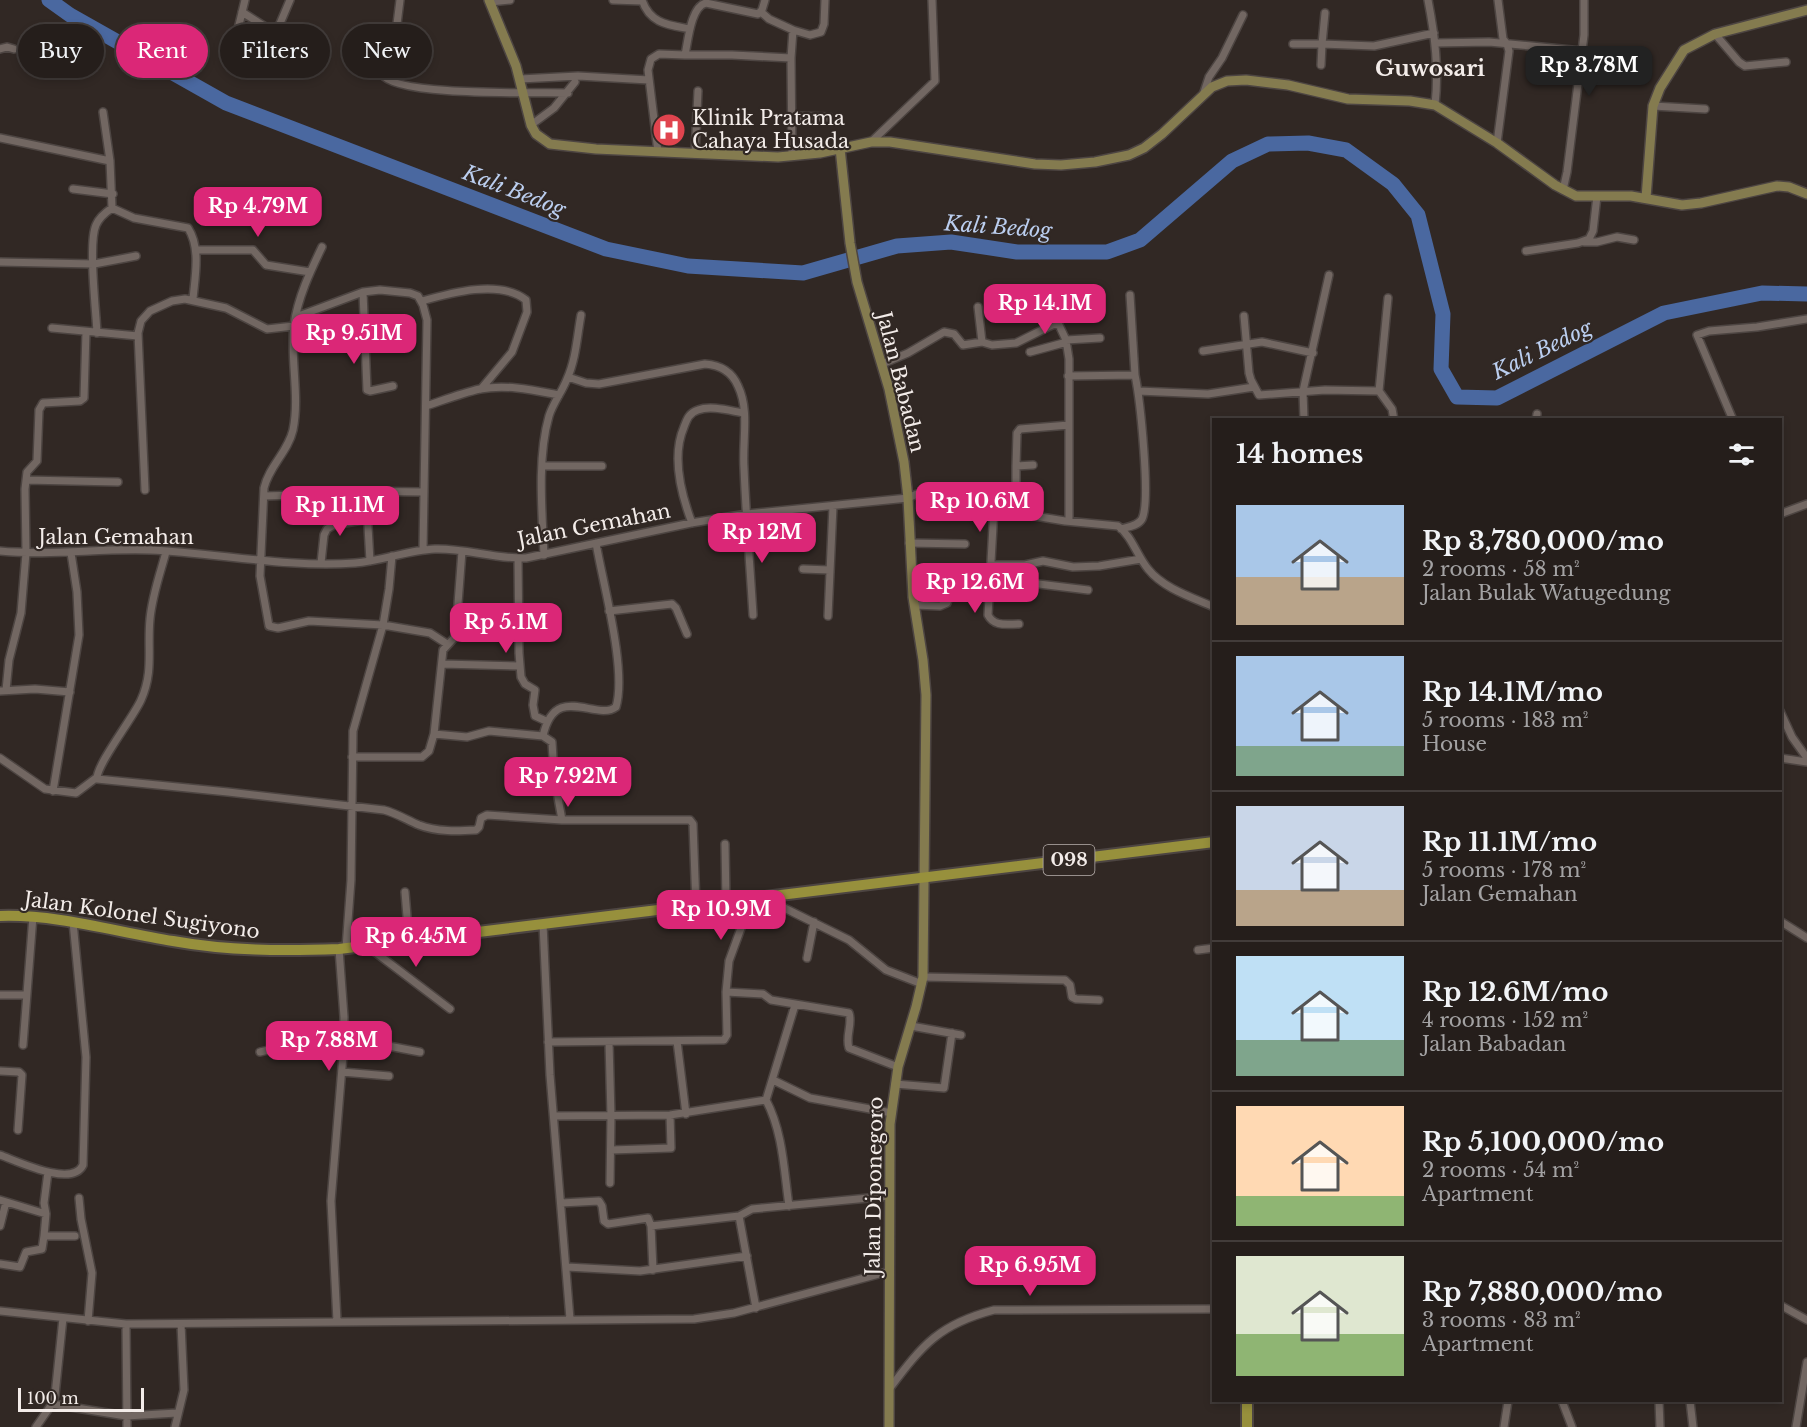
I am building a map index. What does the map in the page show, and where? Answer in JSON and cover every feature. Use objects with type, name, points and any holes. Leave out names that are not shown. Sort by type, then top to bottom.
[{"type":"main road","points":[[490,1],[511,50],[531,125],[541,138],[555,145],[695,154],[792,156],[871,142],[890,142],[1035,164],[1061,165],[1095,162],[1129,155],[1144,148],[1162,134],[1204,92],[1220,83],[1246,80],[1288,85],[1348,99],[1410,101],[1435,105],[1497,143],[1563,190],[1576,196],[1617,195],[1672,204],[1692,204],[1777,186],[1789,187],[1807,194]]},
{"type":"main road","points":[[1646,198],[1653,106],[1660,88],[1684,50],[1715,34],[1807,10]]},
{"type":"main road","name":"Jalan Babadan","points":[[840,148],[850,243],[857,282],[882,364],[901,444],[908,498],[914,605],[926,695],[924,877]]},
{"type":"main road","name":"098","points":[[924,877],[1212,842]]},
{"type":"main road","name":"Jalan Kolonel Sugiyono","points":[[0,916],[33,916],[174,942],[233,949],[343,949],[924,877]]},
{"type":"main road","name":"Jalan Diponegoro","points":[[889,1427],[889,1148],[898,1067],[922,980],[924,877]]},
{"type":"main road","points":[[1247,1402],[1247,1427]]},
{"type":"street","points":[[239,24],[245,0]]},
{"type":"street","points":[[280,24],[290,0]]},
{"type":"street","points":[[400,0],[397,24],[382,74],[385,79],[438,90],[568,93]]},
{"type":"street","points":[[490,1],[510,0]]},
{"type":"street","points":[[613,0],[642,1],[647,13],[661,24],[690,29]]},
{"type":"street","points":[[761,12],[765,0]]},
{"type":"street","points":[[761,12],[769,19],[810,35],[821,32],[824,24],[825,0]]},
{"type":"street","points":[[871,142],[935,81],[932,0]]},
{"type":"street","points":[[1428,0],[1436,43],[1435,105]]},
{"type":"street","points":[[1497,143],[1509,51],[1508,44],[1503,39],[1498,0]]},
{"type":"street","points":[[1563,190],[1582,51],[1584,0]]},
{"type":"street","points":[[685,55],[697,7],[704,3],[753,14],[761,12]]},
{"type":"street","points":[[242,12],[261,24]]},
{"type":"street","points":[[1322,65],[1325,13]]},
{"type":"street","points":[[1204,92],[1209,77],[1222,58],[1243,15]]},
{"type":"street","points":[[792,156],[793,30]]},
{"type":"street","points":[[1293,44],[1374,46],[1434,33]]},
{"type":"street","points":[[1715,34],[1745,66],[1786,62]]},
{"type":"street","points":[[1436,43],[1489,42],[1582,51]]},
{"type":"street","points":[[0,49],[7,47],[14,49]]},
{"type":"street","points":[[658,152],[648,65],[654,55],[791,58]]},
{"type":"street","points":[[520,79],[578,76],[649,80]]},
{"type":"street","points":[[531,125],[548,114],[575,82]]},
{"type":"street","points":[[695,154],[698,91]]},
{"type":"street","points":[[1653,106],[1705,109]]},
{"type":"street","points":[[103,112],[110,161],[112,208]]},
{"type":"street","points":[[792,116],[829,117]]},
{"type":"street","points":[[0,138],[110,161]]},
{"type":"street","points":[[73,189],[113,194]]},
{"type":"street","points":[[1584,242],[1590,238],[1593,231],[1596,196]]},
{"type":"street","points":[[112,208],[134,218],[188,228],[196,250],[193,299]]},
{"type":"street","points":[[97,333],[93,245],[96,225],[105,212],[112,208]]},
{"type":"street","points":[[1526,251],[1597,242],[1617,237],[1634,240]]},
{"type":"street","points":[[322,247],[298,304],[294,326],[292,433],[268,475],[264,495],[260,576],[271,627],[278,628],[309,621],[383,625],[430,633],[447,644]]},
{"type":"street","points":[[196,250],[253,250],[266,265],[310,272]]},
{"type":"street","points":[[0,262],[94,264],[136,256]]},
{"type":"street","points":[[1304,418],[1303,391],[1329,275]]},
{"type":"street","points":[[422,301],[454,292],[481,289],[505,292],[526,300],[527,312],[512,352],[481,389]]},
{"type":"street","points":[[296,317],[363,292],[380,290],[410,293],[418,296],[422,301],[427,320],[423,550]]},
{"type":"street","points":[[363,292],[367,388],[369,391],[393,386]]},
{"type":"street","points":[[1130,295],[1146,487],[1142,519],[1137,524],[1121,528],[1155,578],[1212,606]]},
{"type":"street","points":[[1388,298],[1379,391],[1392,409],[1394,418]]},
{"type":"street","points":[[145,490],[138,336],[139,324],[150,311],[172,301],[193,299],[234,311],[267,329],[294,326]]},
{"type":"street","points":[[978,307],[982,342]]},
{"type":"street","points":[[544,555],[542,509],[546,432],[552,409],[568,377],[575,353],[580,315]]},
{"type":"street","points":[[1244,316],[1250,373],[1254,387],[1263,396],[1303,391],[1379,391]]},
{"type":"street","points":[[1732,418],[1697,335],[1709,331],[1757,327],[1807,319]]},
{"type":"street","points":[[882,364],[914,350],[944,332],[954,334],[963,345],[982,342],[992,345],[1016,343],[1054,324],[1059,325],[1067,341],[1069,360],[1069,521]]},
{"type":"street","points":[[52,328],[138,336]]},
{"type":"street","points":[[70,692],[40,689],[3,691],[21,613],[26,553],[26,480],[27,472],[37,462],[41,405],[84,398],[86,332]]},
{"type":"street","points":[[1030,352],[1067,341],[1100,339]]},
{"type":"street","points":[[1203,351],[1246,344],[1270,343],[1313,353]]},
{"type":"street","points":[[568,377],[599,384],[689,366],[714,365],[729,372],[737,383],[744,412],[744,465],[753,615]]},
{"type":"street","points":[[1068,376],[1135,375]]},
{"type":"street","points":[[1138,391],[1208,394],[1254,387]]},
{"type":"street","points":[[426,405],[481,389],[517,388],[559,395]]},
{"type":"street","points":[[542,392],[552,409]]},
{"type":"street","points":[[692,522],[682,496],[678,453],[678,443],[687,418],[695,411],[707,408],[744,412]]},
{"type":"street","points":[[1016,513],[1017,433],[1020,429],[1068,425]]},
{"type":"street","points":[[1016,466],[1033,465]]},
{"type":"street","points":[[543,466],[602,466]]},
{"type":"street","points":[[26,480],[118,482]]},
{"type":"street","points":[[349,491],[424,492]]},
{"type":"street","points":[[366,492],[370,561]]},
{"type":"street","name":"Jalan Gemahan","points":[[0,551],[26,553],[109,550],[166,552],[321,563],[370,561],[438,549],[518,558],[544,555],[692,522],[747,514],[908,498],[916,494],[933,495],[1016,513],[1114,525],[1121,528]]},
{"type":"street","points":[[264,495],[297,495]]},
{"type":"street","points":[[1782,513],[1807,504]]},
{"type":"street","points":[[828,616],[833,506]]},
{"type":"street","points":[[994,508],[987,610],[990,620],[996,624],[1019,624]]},
{"type":"street","points":[[321,563],[324,533],[327,528],[368,519]]},
{"type":"street","points":[[543,736],[546,721],[558,710],[571,705],[605,711],[616,706],[618,674],[596,543]]},
{"type":"street","points":[[909,543],[965,544]]},
{"type":"street","points":[[352,757],[422,757],[429,751],[434,734],[443,650],[454,639],[456,630],[462,551]]},
{"type":"street","points":[[0,758],[45,789],[53,791],[76,793],[96,778],[140,702],[147,683],[150,671],[152,605],[166,552]]},
{"type":"street","points":[[53,791],[79,635],[71,553]]},
{"type":"street","points":[[337,1322],[331,1198],[344,1036],[343,949],[351,880],[352,757],[354,731],[383,625],[392,556]]},
{"type":"street","points":[[518,558],[521,677],[525,684],[535,690],[532,705],[535,716],[546,721]]},
{"type":"street","points":[[990,565],[1025,565],[1043,561],[1073,567],[1099,567],[1141,560]]},
{"type":"street","points":[[803,569],[830,570]]},
{"type":"street","points":[[990,578],[1088,590]]},
{"type":"street","points":[[914,605],[940,606],[947,603],[950,593],[988,592]]},
{"type":"street","points":[[609,611],[672,604],[687,634]]},
{"type":"street","points":[[442,664],[520,666]]},
{"type":"street","points":[[1782,715],[1792,737],[1807,760]]},
{"type":"street","points":[[434,734],[467,737],[489,731],[549,738],[552,742],[554,775],[562,820]]},
{"type":"street","points":[[1782,758],[1807,760]]},
{"type":"street","points":[[96,778],[100,781],[228,792],[384,810],[419,825],[441,830],[476,830],[482,818],[487,815],[562,820],[691,821],[696,906]]},
{"type":"street","points":[[725,844],[726,901]]},
{"type":"street","points":[[405,891],[409,941]]},
{"type":"street","points":[[549,1042],[724,1041],[726,1039],[726,992],[731,950],[757,897],[814,922],[856,945],[886,970],[922,980],[1065,980],[1070,985],[1072,997],[1099,1000]]},
{"type":"street","points":[[23,1045],[33,916]]},
{"type":"street","points":[[0,1155],[48,1172],[73,1174],[81,1170],[83,1165],[85,1026],[73,922]]},
{"type":"street","points":[[807,958],[814,922]]},
{"type":"street","points":[[1782,922],[1807,938]]},
{"type":"street","points":[[543,924],[554,1116],[570,1319]]},
{"type":"street","points":[[367,946],[450,1009]]},
{"type":"street","points":[[1198,950],[1212,948]]},
{"type":"street","points":[[726,992],[763,994],[771,1000],[849,1013],[847,1040],[849,1048],[898,1067]]},
{"type":"street","points":[[0,995],[26,995]]},
{"type":"street","points":[[789,1206],[777,1128],[766,1100],[795,1005]]},
{"type":"street","points":[[911,1026],[961,1035]]},
{"type":"street","points":[[299,1029],[420,1052]]},
{"type":"street","points":[[895,1084],[944,1088],[951,1033]]},
{"type":"street","points":[[609,1041],[610,1183]]},
{"type":"street","points":[[677,1041],[686,1114]]},
{"type":"street","points":[[261,1052],[290,1045],[343,1055]]},
{"type":"street","points":[[0,1071],[20,1072],[22,1075],[23,1087],[18,1130]]},
{"type":"street","points":[[342,1072],[389,1076]]},
{"type":"street","points":[[773,1080],[810,1098],[892,1113]]},
{"type":"street","points":[[554,1116],[686,1114],[766,1100]]},
{"type":"street","points":[[611,1150],[671,1148],[670,1115]]},
{"type":"street","points":[[0,1264],[20,1267],[26,1252],[42,1249],[48,1172]]},
{"type":"street","points":[[651,1226],[739,1216],[748,1210],[890,1196]]},
{"type":"street","points":[[79,1198],[92,1273],[88,1321]]},
{"type":"street","points":[[0,1226],[3,1201],[46,1214]]},
{"type":"street","points":[[561,1203],[599,1201],[605,1223],[647,1218],[651,1226],[653,1270]]},
{"type":"street","points":[[739,1216],[756,1308]]},
{"type":"street","points":[[44,1236],[75,1236]]},
{"type":"street","points":[[567,1268],[628,1272],[747,1256]]},
{"type":"street","points":[[0,1311],[126,1324],[694,1319],[756,1308],[890,1271]]},
{"type":"street","points":[[1782,1306],[1807,1320]]},
{"type":"street","points":[[889,1389],[911,1360],[934,1336],[969,1316],[994,1310],[1212,1308]]},
{"type":"street","points":[[36,1427],[52,1404],[57,1383],[63,1318]]},
{"type":"street","points":[[126,1324],[127,1427]]},
{"type":"street","points":[[175,1427],[184,1384],[181,1324]]},
{"type":"street","points":[[1797,1427],[1807,1362]]},
{"type":"street","points":[[1504,1427],[1508,1402]]},
{"type":"street","points":[[1562,1402],[1572,1427]]},
{"type":"street","points":[[1659,1402],[1660,1427]]},
{"type":"street","points":[[1690,1402],[1694,1427]]},
{"type":"street","points":[[52,1404],[126,1416],[177,1413]]},
{"type":"waterway","name":"Kali Bedog","points":[[49,0],[70,15],[226,103],[606,249],[688,266],[803,273],[897,246],[951,242],[1017,252],[1107,252],[1140,240],[1232,161],[1268,144],[1308,143],[1346,150],[1393,184],[1418,215],[1443,314],[1441,369],[1457,397],[1497,398],[1664,313],[1762,293],[1807,294]]},
{"type":"place","name":"Klinik Pratama Cahaya Husada","points":[[669,130]]},
{"type":"district","name":"Guwosari","points":[[1430,68]]}]
